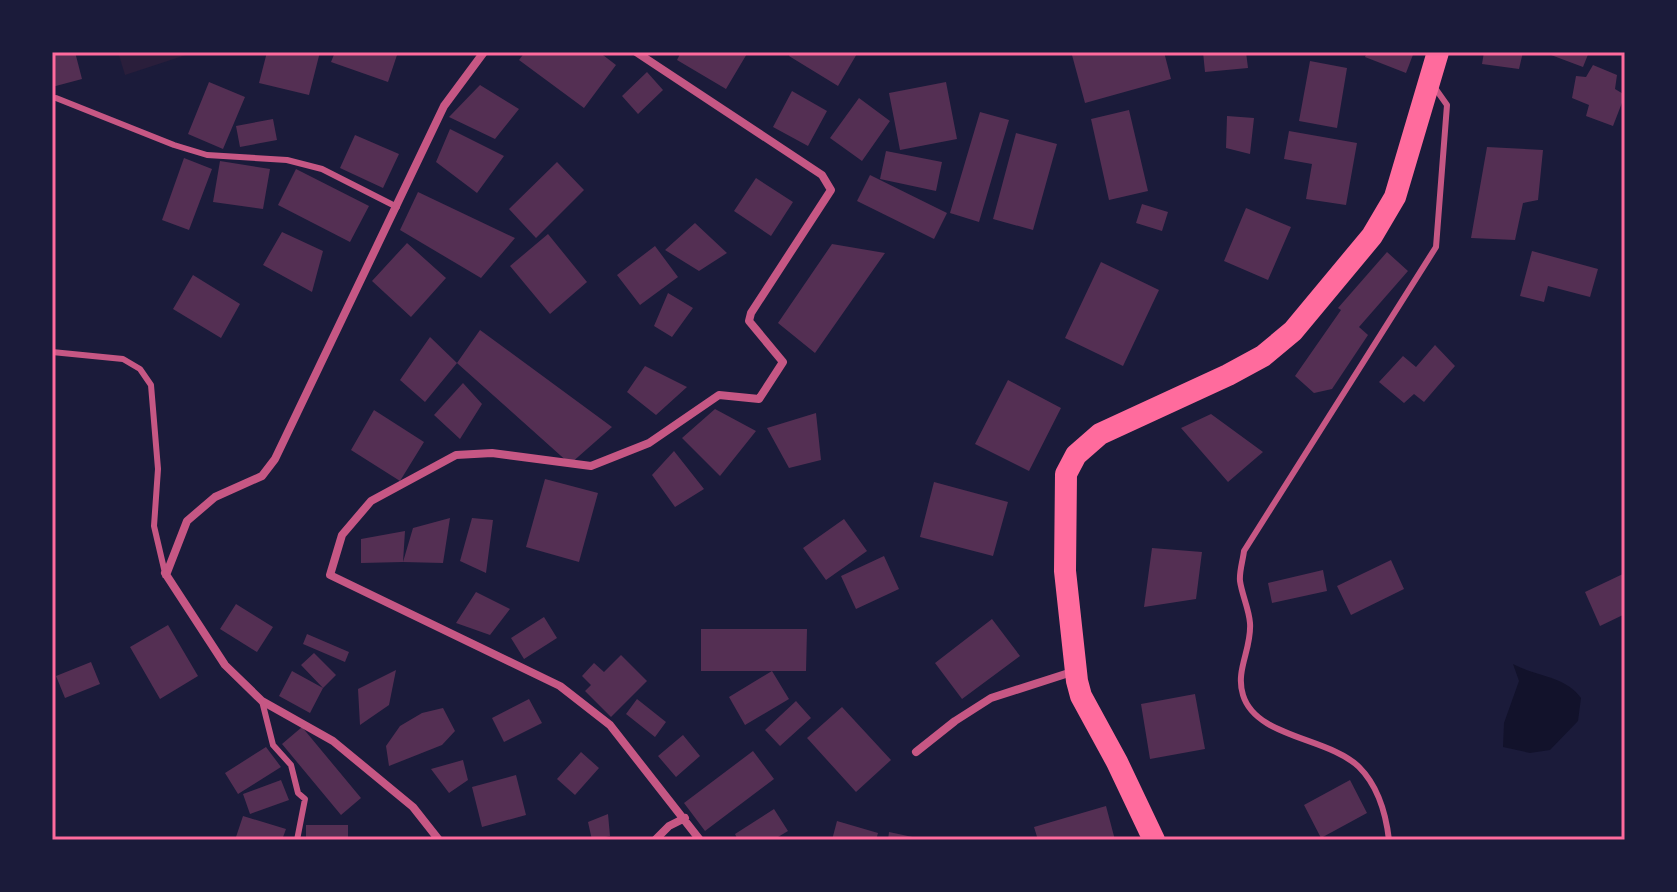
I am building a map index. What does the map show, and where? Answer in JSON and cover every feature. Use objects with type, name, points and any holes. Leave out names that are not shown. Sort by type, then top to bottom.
[{"type":"highway","points":[[1154,840],[1081,696],[1065,571],[1066,474],[1076,455],[1100,434],[1228,375],[1263,356],[1293,331],[1372,236],[1395,197],[1438,52]]},
{"type":"street","points":[[439,840],[413,807],[333,741],[262,701],[225,665],[166,574],[187,521],[215,497],[262,476],[275,459],[444,106],[484,52]]},
{"type":"street","points":[[636,52],[822,175],[831,190],[751,313],[749,321],[783,362],[759,399],[719,395],[649,443],[591,466],[492,453],[456,455],[371,501],[342,535],[330,575],[560,686],[610,725],[700,840]]},
{"type":"street","points":[[916,752],[991,698],[1076,670]]},
{"type":"street","points":[[655,840],[669,826],[685,818]]},
{"type":"lane","points":[[1389,840],[1386,815],[1376,791],[1360,768],[1321,743],[1266,723],[1251,714],[1239,682],[1250,624],[1240,579],[1244,551],[1436,247],[1447,105],[1429,79]]},
{"type":"lane","points":[[56,98],[207,155],[287,160],[322,169],[397,207]]},
{"type":"lane","points":[[52,352],[123,359],[140,369],[151,385],[158,469],[154,526],[166,574]]},
{"type":"lane","points":[[262,701],[273,745],[291,765],[298,793],[305,799],[297,840]]},
{"type":"shaded area","points":[[118,52],[195,52],[125,75]]},
{"type":"shaded area","points":[[1513,664],[1567,685],[1581,698],[1578,721],[1550,750],[1530,753],[1503,747],[1504,723],[1519,681]]},
{"type":"building","points":[[52,52],[75,52],[82,79],[52,87]]},
{"type":"building","points":[[267,52],[320,52],[309,95],[259,83]]},
{"type":"building","points":[[335,52],[398,52],[388,82],[331,62]]},
{"type":"building","points":[[525,52],[599,52],[616,65],[584,108],[519,60]]},
{"type":"building","points":[[681,52],[748,52],[726,89],[677,60]]},
{"type":"building","points":[[791,52],[858,52],[838,86],[789,56]]},
{"type":"building","points":[[1084,52],[1164,52],[1171,79],[1085,103],[1072,55]]},
{"type":"building","points":[[1203,52],[1246,52],[1248,68],[1205,72]]},
{"type":"building","points":[[1367,52],[1414,52],[1406,73],[1365,57]]},
{"type":"building","points":[[1484,52],[1523,52],[1519,69],[1482,64]]},
{"type":"building","points":[[1543,52],[1589,52],[1583,67]]},
{"type":"building","points":[[1310,61],[1347,68],[1337,128],[1299,121]]},
{"type":"building","points":[[1593,65],[1617,75],[1615,89],[1625,95],[1613,126],[1586,116],[1589,105],[1572,98],[1576,76],[1586,77]]},
{"type":"building","points":[[647,72],[663,90],[638,114],[622,96]]},
{"type":"building","points":[[209,82],[245,97],[223,149],[188,134]]},
{"type":"building","points":[[946,82],[957,139],[900,150],[889,93]]},
{"type":"building","points":[[480,85],[519,109],[495,139],[449,117]]},
{"type":"building","points":[[792,91],[827,111],[808,146],[773,127]]},
{"type":"building","points":[[859,98],[890,121],[862,161],[830,138]]},
{"type":"building","points":[[1129,110],[1148,191],[1109,200],[1091,119]]},
{"type":"building","points":[[980,112],[1009,120],[979,222],[950,213]]},
{"type":"building","points":[[1227,116],[1254,118],[1250,154],[1226,148]]},
{"type":"building","points":[[273,119],[277,140],[240,147],[236,126]]},
{"type":"building","points":[[450,129],[504,156],[477,193],[436,162]]},
{"type":"building","points":[[1289,131],[1357,143],[1346,205],[1306,199],[1312,164],[1284,159]]},
{"type":"building","points":[[1016,133],[1057,144],[1033,230],[993,219]]},
{"type":"building","points":[[355,135],[399,154],[383,188],[340,168]]},
{"type":"building","points":[[1487,147],[1543,150],[1538,200],[1523,203],[1515,240],[1471,238]]},
{"type":"building","points":[[886,151],[942,162],[936,191],[880,179]]},
{"type":"building","points":[[184,158],[212,169],[189,230],[162,220]]},
{"type":"building","points":[[220,161],[270,169],[263,209],[213,202]]},
{"type":"building","points":[[557,162],[584,190],[536,238],[509,209]]},
{"type":"building","points":[[296,169],[369,206],[350,242],[278,205]]},
{"type":"building","points":[[870,175],[947,213],[934,239],[857,201]]},
{"type":"building","points":[[756,178],[793,202],[771,236],[734,211]]},
{"type":"building","points":[[418,192],[515,238],[481,278],[400,230]]},
{"type":"building","points":[[1142,204],[1168,212],[1162,231],[1136,223]]},
{"type":"building","points":[[1246,208],[1291,227],[1268,280],[1224,261]]},
{"type":"building","points":[[695,223],[727,253],[699,271],[665,250]]},
{"type":"building","points":[[282,232],[323,251],[312,292],[263,265]]},
{"type":"building","points":[[548,234],[587,282],[550,314],[510,266]]},
{"type":"building","points":[[407,243],[446,278],[411,317],[372,281]]},
{"type":"building","points":[[832,244],[885,253],[815,353],[778,323]]},
{"type":"building","points":[[655,246],[678,277],[640,305],[617,275]]},
{"type":"building","points":[[1532,251],[1598,269],[1590,297],[1548,286],[1544,302],[1520,296]]},
{"type":"building","points":[[1387,252],[1408,271],[1359,327],[1368,335],[1332,389],[1314,393],[1295,376],[1341,310],[1338,308]]},
{"type":"building","points":[[1101,262],[1159,290],[1123,366],[1065,338]]},
{"type":"building","points":[[193,275],[240,304],[221,338],[173,309]]},
{"type":"building","points":[[668,293],[693,308],[672,337],[654,326]]},
{"type":"building","points":[[480,330],[612,427],[570,464],[457,363]]},
{"type":"building","points":[[430,337],[457,363],[425,402],[400,380]]},
{"type":"building","points":[[1435,345],[1455,366],[1424,402],[1414,394],[1404,403],[1379,382],[1403,356],[1416,367]]},
{"type":"building","points":[[645,366],[687,387],[656,415],[627,392]]},
{"type":"building","points":[[1008,380],[1061,408],[1029,471],[975,444]]},
{"type":"building","points":[[463,383],[482,404],[460,439],[434,415]]},
{"type":"building","points":[[715,409],[756,431],[720,476],[682,438]]},
{"type":"building","points":[[374,410],[424,442],[400,481],[351,450]]},
{"type":"building","points":[[816,413],[821,460],[789,468],[767,428]]},
{"type":"building","points":[[1211,414],[1263,452],[1228,482],[1181,428]]},
{"type":"building","points":[[674,451],[704,489],[675,507],[652,475]]},
{"type":"building","points":[[545,479],[598,493],[579,562],[526,547]]},
{"type":"building","points":[[934,482],[1008,502],[993,556],[920,537]]},
{"type":"building","points":[[450,518],[443,563],[403,562],[413,528]]},
{"type":"building","points":[[472,518],[493,520],[486,573],[460,561]]},
{"type":"building","points":[[844,519],[867,551],[826,580],[803,548]]},
{"type":"building","points":[[405,531],[403,562],[361,563],[361,539]]},
{"type":"building","points":[[1152,548],[1202,552],[1196,599],[1144,607]]},
{"type":"building","points":[[884,556],[899,589],[856,609],[841,576]]},
{"type":"building","points":[[1391,560],[1404,589],[1351,615],[1337,586]]},
{"type":"building","points":[[1323,570],[1327,591],[1272,603],[1268,583]]},
{"type":"building","points":[[1625,573],[1625,614],[1600,626],[1585,592]]},
{"type":"building","points":[[476,592],[510,609],[490,635],[456,623]]},
{"type":"building","points":[[236,604],[273,627],[257,652],[220,629]]},
{"type":"building","points":[[544,617],[557,638],[524,659],[511,638]]},
{"type":"building","points":[[992,619],[1020,656],[962,699],[935,663]]},
{"type":"building","points":[[168,625],[198,676],[160,699],[130,647]]},
{"type":"building","points":[[701,629],[807,629],[806,671],[701,671]]},
{"type":"building","points":[[307,634],[349,652],[345,662],[303,644]]},
{"type":"building","points":[[314,653],[336,675],[323,688],[301,665]]},
{"type":"building","points":[[621,655],[647,681],[611,717],[585,691],[591,685],[582,676],[594,663],[604,672]]},
{"type":"building","points":[[91,662],[100,684],[65,698],[56,676]]},
{"type":"building","points":[[396,670],[389,705],[360,725],[358,689]]},
{"type":"building","points":[[292,671],[323,688],[310,713],[279,696]]},
{"type":"building","points":[[772,671],[789,699],[745,725],[729,697]]},
{"type":"building","points":[[1195,694],[1205,749],[1150,759],[1141,704]]},
{"type":"building","points":[[529,699],[542,723],[504,742],[492,718]]},
{"type":"building","points":[[637,699],[666,722],[655,737],[626,714]]},
{"type":"building","points":[[796,701],[811,718],[780,746],[765,730]]},
{"type":"building","points":[[842,707],[891,760],[856,792],[807,738]]},
{"type":"building","points":[[443,708],[455,731],[442,745],[389,766],[386,746],[400,726],[422,713]]},
{"type":"building","points":[[302,727],[361,798],[341,815],[282,744]]},
{"type":"building","points":[[683,735],[700,756],[676,777],[658,756]]},
{"type":"building","points":[[266,747],[281,767],[238,794],[225,773]]},
{"type":"building","points":[[753,751],[774,779],[705,831],[684,803]]},
{"type":"building","points":[[581,752],[599,768],[575,795],[557,779]]},
{"type":"building","points":[[463,760],[468,780],[449,793],[431,769]]},
{"type":"building","points":[[516,775],[526,815],[482,827],[472,787]]},
{"type":"building","points":[[281,780],[289,800],[250,814],[243,794]]},
{"type":"building","points":[[1350,780],[1367,813],[1321,838],[1304,805]]},
{"type":"building","points":[[1106,806],[1115,840],[1038,840],[1034,827]]},
{"type":"building","points":[[774,809],[788,831],[773,840],[738,840],[735,834]]},
{"type":"building","points":[[608,814],[610,836],[592,840],[588,822]]},
{"type":"building","points":[[243,816],[286,829],[282,840],[235,840]]},
{"type":"building","points":[[837,821],[878,833],[876,840],[832,840]]},
{"type":"building","points":[[306,825],[348,825],[348,840],[306,840]]},
{"type":"building","points":[[889,832],[922,839],[922,840],[888,840]]}]
